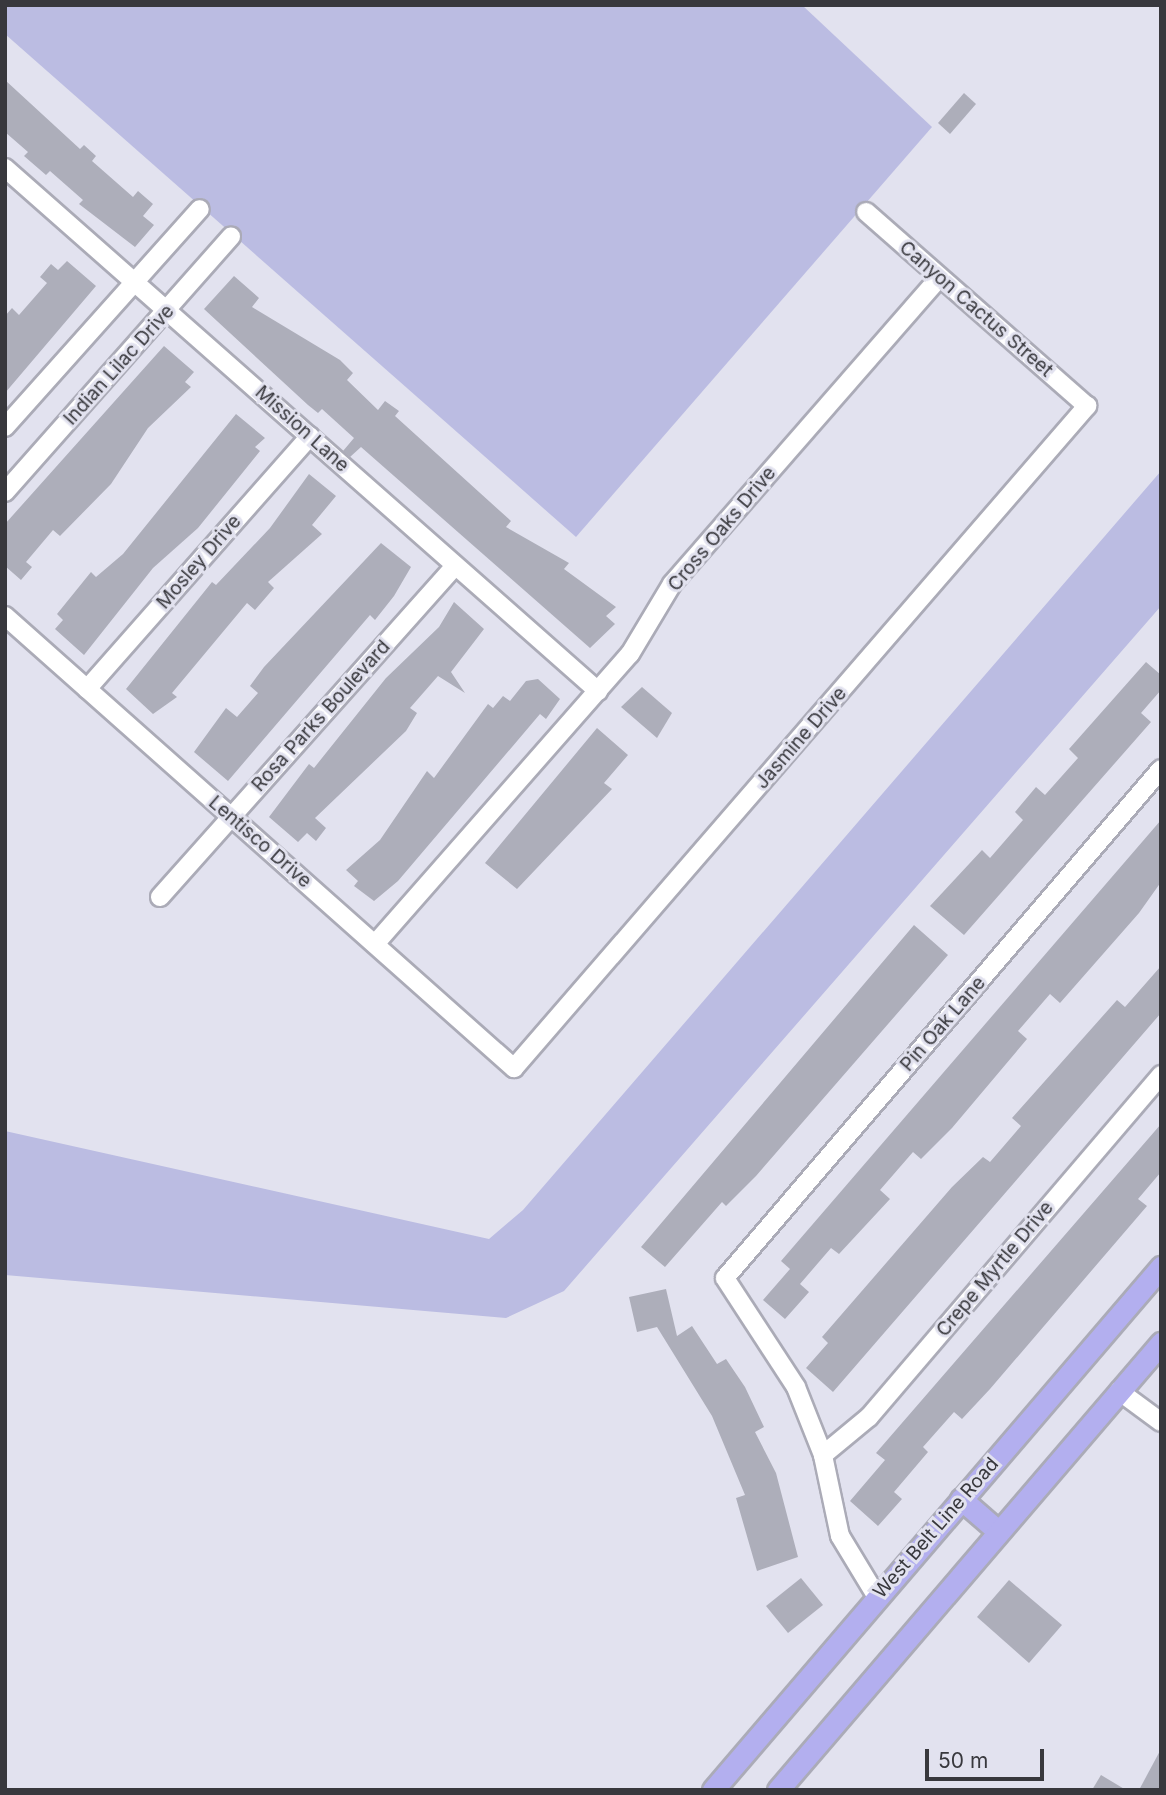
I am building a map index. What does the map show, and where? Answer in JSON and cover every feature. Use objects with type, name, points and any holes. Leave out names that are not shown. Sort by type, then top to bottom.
[{"type":"main road","name":"West Belt Line Road","points":[[713,1790],[1161,1267]]},
{"type":"main road","points":[[778,1790],[1161,1343]]},
{"type":"main road","points":[[961,1499],[999,1531]]},
{"type":"street","name":"Mission Lane","points":[[5,168],[598,691]]},
{"type":"street","points":[[5,427],[200,209]]},
{"type":"street","name":"Canyon Cactus Street","points":[[866,212],[1087,406]]},
{"type":"street","name":"Indian Lilac Drive","points":[[5,492],[231,237]]},
{"type":"street","name":"Cross Oaks Drive","points":[[375,943],[630,654],[672,584],[939,278]]},
{"type":"street","name":"Jasmine Drive","points":[[514,1068],[1087,406]]},
{"type":"street","name":"Mosley Drive","points":[[87,689],[310,436]]},
{"type":"street","name":"Rosa Parks Boulevard","points":[[160,897],[455,566]]},
{"type":"street","name":"Lentisco Drive","points":[[5,616],[514,1068]]},
{"type":"street","name":"Pin Oak Lane","points":[[823,1455],[785,1368],[725,1278],[1161,769]]},
{"type":"street","name":"Crepe Myrtle Drive","points":[[823,1455],[869,1417],[1161,1075]]},
{"type":"street","points":[[1119,1391],[1161,1422]]},
{"type":"street","points":[[823,1455],[840,1536],[877,1597]]},
{"type":"shaded area","points":[[5,5],[802,5],[932,127],[576,537],[5,34]]},
{"type":"shaded area","points":[[1161,471],[1161,606],[564,1291],[506,1318],[5,1275],[5,1131],[489,1239],[523,1210]]},
{"type":"building","points":[[5,80],[80,149],[84,145],[96,156],[92,161],[133,197],[138,191],[153,204],[143,216],[154,225],[135,247],[79,204],[83,200],[50,171],[46,175],[24,156],[28,152],[5,132]]},
{"type":"building","points":[[964,93],[976,104],[950,134],[938,123]]},
{"type":"building","points":[[67,261],[96,286],[5,393],[5,316],[12,308],[19,315],[47,283],[40,277],[51,264],[58,270]]},
{"type":"building","points":[[234,276],[259,298],[252,307],[340,360],[353,373],[347,380],[378,410],[385,401],[399,411],[395,416],[511,521],[506,527],[569,563],[564,569],[616,607],[606,616],[615,624],[590,648],[361,447],[350,457],[343,451],[354,438],[322,409],[318,413],[308,405],[204,309]]},
{"type":"building","points":[[164,346],[194,372],[185,382],[191,387],[148,428],[111,484],[60,536],[53,530],[26,562],[32,567],[21,580],[5,566],[5,524]]},
{"type":"building","points":[[236,414],[265,438],[255,447],[260,451],[198,528],[153,568],[84,655],[55,629],[63,620],[57,614],[91,572],[96,577],[123,554]]},
{"type":"building","points":[[309,474],[336,496],[312,525],[322,534],[268,582],[274,588],[255,610],[247,603],[172,693],[177,697],[153,714],[126,689],[212,582],[216,585],[270,528]]},
{"type":"building","points":[[381,543],[411,567],[394,596],[375,620],[370,615],[228,781],[194,752],[226,708],[237,717],[258,693],[250,686],[264,667]]},
{"type":"building","points":[[454,602],[484,629],[451,672],[465,693],[438,676],[410,708],[417,713],[406,731],[315,818],[326,828],[316,841],[307,833],[298,842],[269,817],[309,764],[314,768],[386,678],[439,627]]},
{"type":"building","points":[[1146,662],[1161,675],[1161,690],[1141,713],[1151,722],[964,935],[930,906],[982,850],[990,858],[1023,820],[1015,812],[1036,787],[1045,795],[1078,758],[1069,749]]},
{"type":"building","points":[[538,679],[560,699],[546,719],[540,714],[398,881],[374,901],[354,886],[358,881],[346,870],[380,840],[427,771],[434,778],[488,704],[493,708],[503,696],[510,701],[526,681]]},
{"type":"building","points":[[642,687],[672,713],[657,738],[621,707]]},
{"type":"building","points":[[597,728],[628,755],[604,783],[612,789],[517,889],[485,863]]},
{"type":"building","points":[[1161,820],[1161,882],[1139,913],[1060,1003],[1050,994],[1018,1031],[1027,1039],[952,1128],[921,1159],[913,1152],[880,1190],[890,1199],[839,1254],[831,1248],[800,1284],[809,1292],[785,1319],[763,1300],[790,1269],[781,1261]]},
{"type":"building","points":[[914,925],[948,955],[756,1176],[726,1206],[722,1202],[665,1267],[641,1247]]},
{"type":"building","points":[[1161,966],[1161,1013],[833,1392],[806,1368],[828,1343],[822,1337],[952,1187],[983,1157],[990,1162],[1021,1126],[1012,1118],[1117,1000],[1125,1007]]},
{"type":"building","points":[[1161,1124],[1161,1172],[1138,1199],[1147,1206],[990,1389],[962,1419],[954,1412],[923,1447],[928,1452],[894,1492],[902,1499],[878,1526],[850,1501],[885,1460],[876,1453]]},
{"type":"building","points":[[666,1289],[677,1336],[692,1326],[717,1364],[726,1359],[745,1387],[764,1427],[755,1432],[776,1473],[798,1557],[757,1571],[736,1498],[745,1495],[712,1416],[657,1327],[637,1332],[629,1297]]},
{"type":"building","points":[[801,1578],[823,1605],[788,1633],[766,1606]]},
{"type":"building","points":[[1009,1580],[1062,1625],[1029,1663],[977,1617]]},
{"type":"building","points":[[1161,1749],[1161,1790],[1139,1790]]},
{"type":"building","points":[[1101,1775],[1126,1790],[1092,1790]]}]
